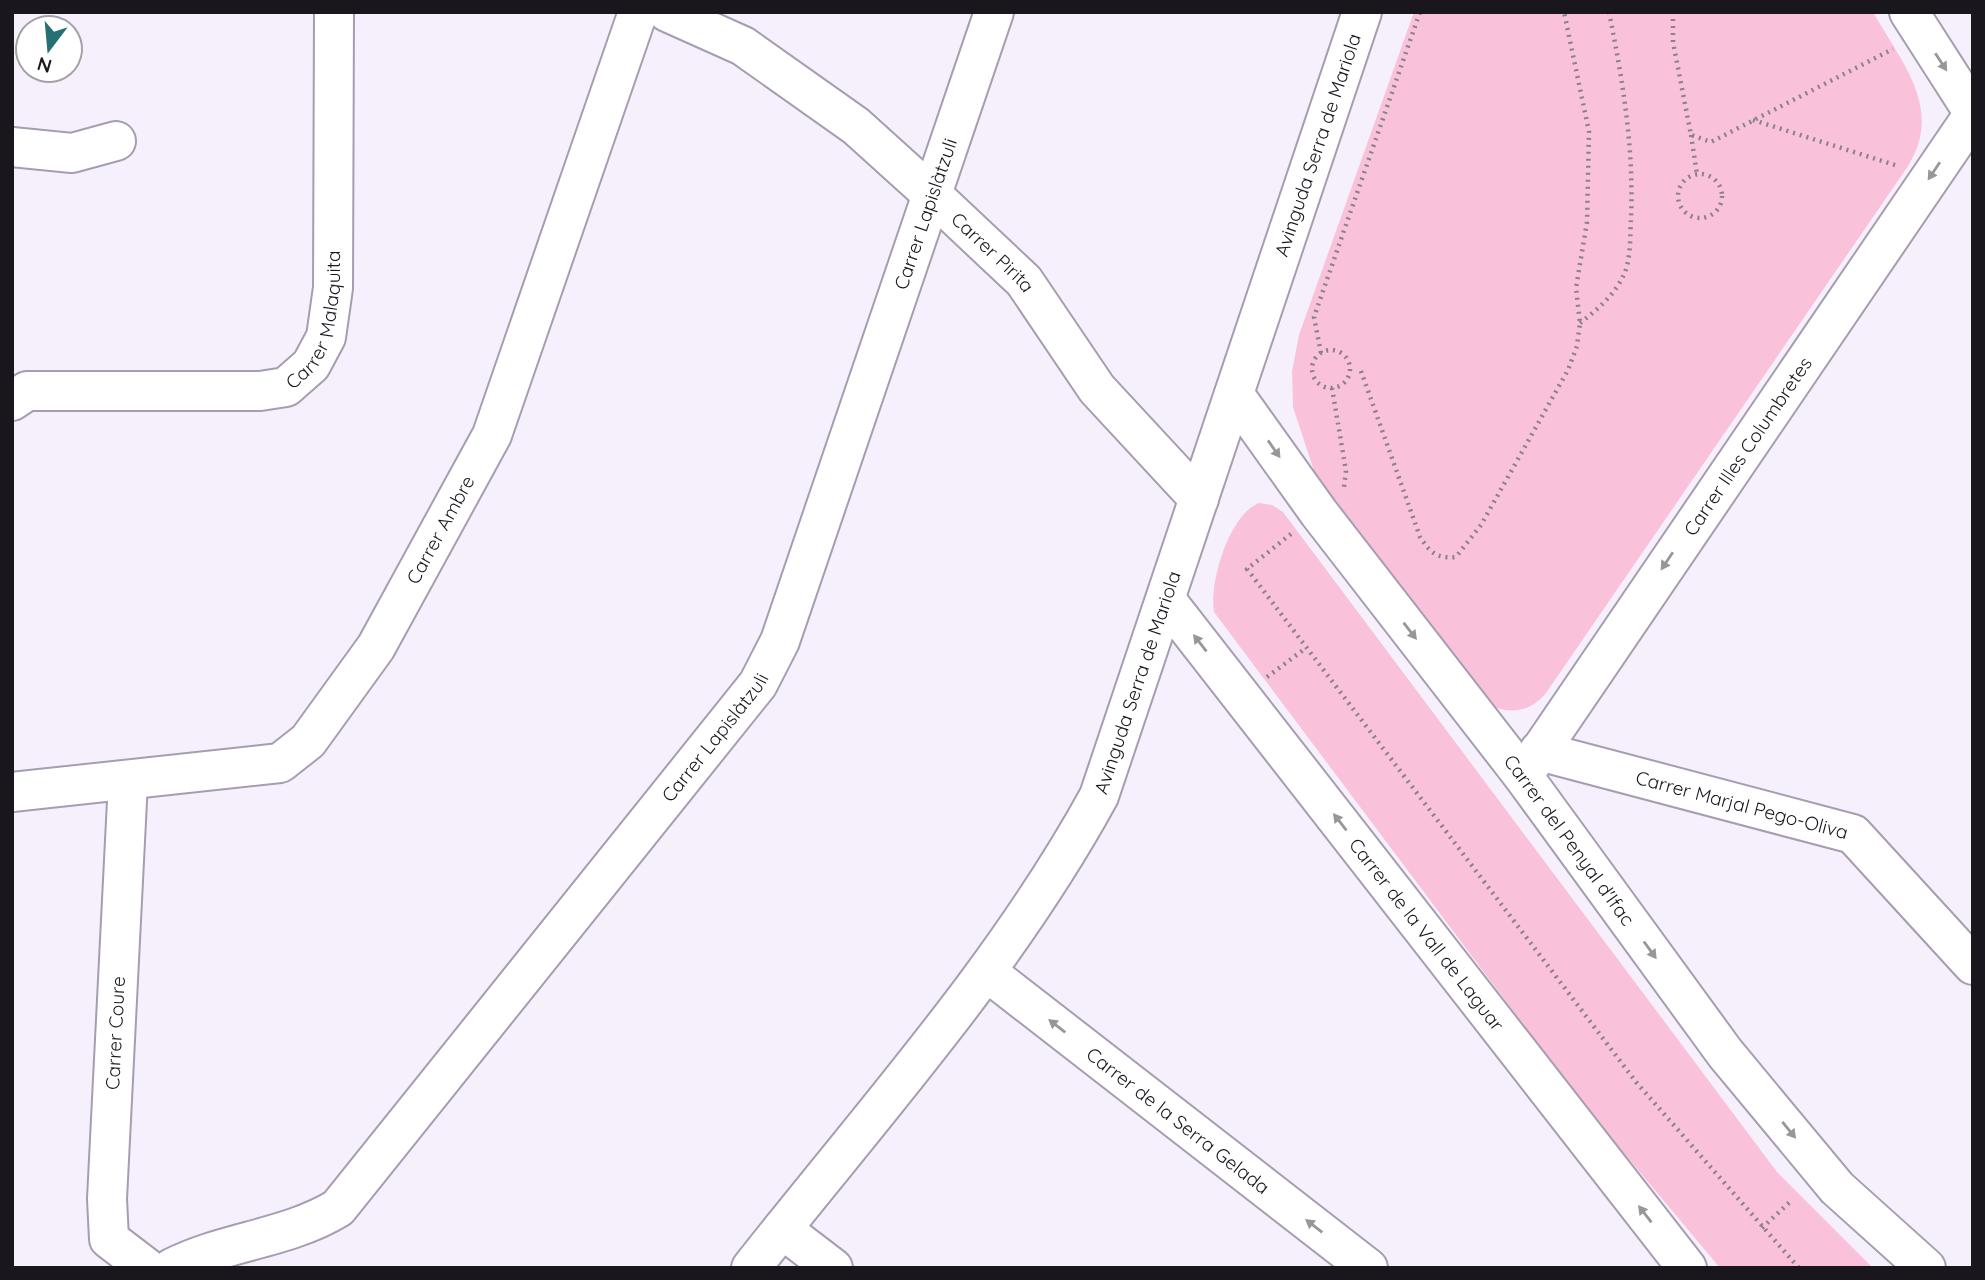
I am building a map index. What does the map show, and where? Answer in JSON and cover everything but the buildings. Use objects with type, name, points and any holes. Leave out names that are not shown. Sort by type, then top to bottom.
[{"type":"street","name":"Carrer Malaquita","points":[[12,401],[27,391],[260,391],[286,387],[311,365],[326,337],[333,288],[334,12]]},
{"type":"street","name":"Carrer Ambre","points":[[12,792],[280,763],[308,741],[376,648],[492,435],[638,12]]},
{"type":"street","name":"Carrer Pirita","points":[[667,12],[743,46],[856,127],[931,194],[1024,281],[1097,389],[1199,499]]},
{"type":"street","name":"Carrer Lapislàtzuli","points":[[172,1268],[192,1258],[312,1223],[338,1208],[758,684],[780,641],[994,12]]},
{"type":"street","name":"Avinguda Serra de Mariola","points":[[751,1268],[987,972],[1063,863],[1099,796],[1362,12]]},
{"type":"street","points":[[1909,12],[1973,114]]},
{"type":"street","name":"Carrer Illes Columbretes","points":[[1531,763],[1973,114]]},
{"type":"street","points":[[12,147],[72,153],[117,141]]},
{"type":"street","name":"Carrer del Penyal d'Ifac","points":[[1234,394],[1319,513],[1531,763],[1725,1053],[1837,1188],[1926,1268]]},
{"type":"street","name":"Carrer de la Vall de Laguar","points":[[1166,600],[1687,1268]]},
{"type":"street","name":"Carrer Marjal Pego-Oliva","points":[[1531,763],[1853,834],[1973,965]]},
{"type":"street","name":"Carrer Coure","points":[[128,781],[107,1199],[109,1239],[146,1268]]},
{"type":"street","name":"Carrer de la Serra Gelada","points":[[987,972],[1368,1268]]},
{"type":"street","points":[[782,1229],[833,1268]]},
{"type":"path","points":[[1321,353],[1314,317],[1420,12]]},
{"type":"path","points":[[1361,371],[1420,537],[1431,553],[1443,558],[1456,557],[1481,525],[1568,370],[1577,346],[1580,323],[1576,288],[1587,222],[1589,132],[1564,12]]},
{"type":"path","points":[[1580,323],[1599,308],[1621,280],[1626,270],[1631,230],[1633,168],[1629,120],[1609,12]]},
{"type":"path","points":[[1673,12],[1673,42],[1697,174]]},
{"type":"path","points":[[1692,135],[1711,142],[1894,48]]},
{"type":"path","points":[[1752,120],[1906,169]]},
{"type":"path","points":[[1697,174],[1711,176],[1722,193],[1719,208],[1707,217],[1699,218],[1685,212],[1678,199],[1680,185],[1697,174]]},
{"type":"path","points":[[1339,352],[1350,366],[1348,378],[1332,388],[1320,385],[1312,374],[1313,362],[1321,353],[1339,352]]},
{"type":"path","points":[[1332,388],[1346,471],[1345,484],[1337,500],[1247,569],[1628,1072],[1799,1268]]},
{"type":"path","points":[[1264,680],[1306,648]]},
{"type":"path","points":[[1762,1228],[1792,1200]]},
{"type":"shaded area","points":[[1414,12],[1873,12],[1907,69],[1921,107],[1922,127],[1917,147],[1906,169],[1546,693],[1538,701],[1521,710],[1503,710],[1475,698],[1316,477],[1293,407],[1292,371],[1299,335]]},
{"type":"shaded area","points":[[1259,503],[1272,505],[1283,512],[1777,1172],[1873,1268],[1720,1268],[1582,1103],[1214,612],[1215,584],[1223,551],[1239,521],[1248,510]]}]
